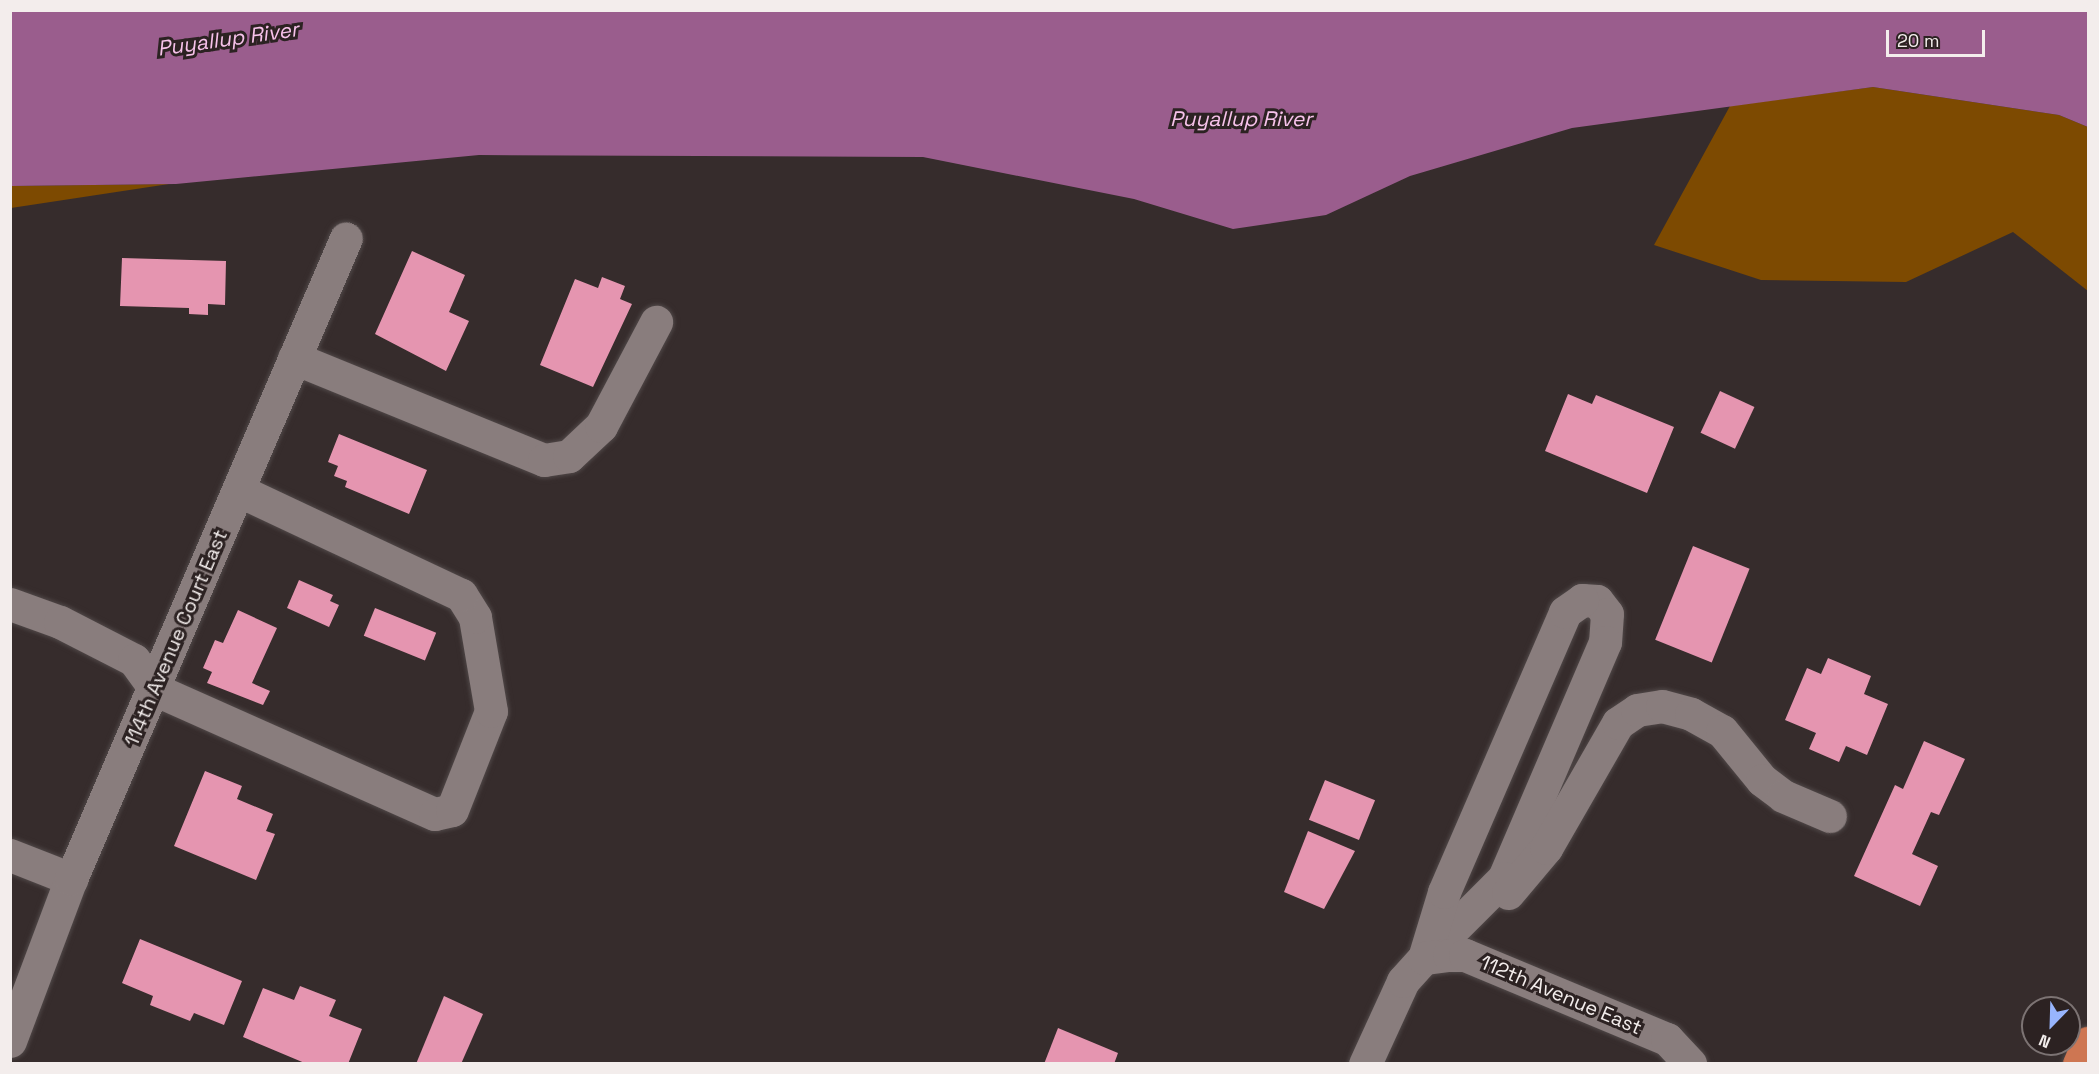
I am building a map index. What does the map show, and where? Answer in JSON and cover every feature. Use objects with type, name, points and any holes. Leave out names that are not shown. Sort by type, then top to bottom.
[{"type":"highway","points":[[2079,1064],[2088,1043]]},
{"type":"street","name":"114th Avenue Court East","points":[[10,1041],[71,879],[156,690],[238,490],[346,238]]},
{"type":"street","points":[[294,358],[544,460],[569,456],[601,426],[656,322]]},
{"type":"street","points":[[10,604],[60,622],[134,660],[156,690],[435,814],[452,810],[491,711],[475,617],[461,595],[238,490]]},
{"type":"street","points":[[1365,1064],[1390,1002],[1424,958],[1504,878],[1605,642],[1607,614],[1597,601],[1582,600],[1565,612],[1444,892],[1424,958]]},
{"type":"street","points":[[1470,912],[1500,902],[1546,848],[1618,723],[1636,710],[1662,706],[1691,714],[1722,732],[1776,791],[1830,816]]},
{"type":"street","points":[[10,855],[71,879]]},
{"type":"street","name":"112th Avenue East","points":[[1424,958],[1465,955],[1667,1039],[1689,1062]]},
{"type":"shaded area","points":[[1873,87],[2059,115],[2088,127],[2088,291],[2013,232],[1906,282],[1761,280],[1654,245],[1730,106]]},
{"type":"shaded area","points":[[169,184],[11,208],[11,186]]},
{"type":"water","name":"Puyallup River","points":[[10,11],[2088,11],[2088,127],[2059,115],[1873,87],[1572,128],[1410,176],[1326,215],[1233,229],[1134,199],[923,157],[479,155],[176,184],[11,186]]},
{"type":"building","points":[[412,251],[465,275],[449,312],[469,321],[446,371],[375,334]]},
{"type":"building","points":[[122,258],[226,261],[225,305],[208,304],[208,315],[189,314],[189,308],[120,306]]},
{"type":"building","points":[[602,277],[625,286],[620,299],[632,304],[593,387],[540,365],[575,279],[598,288]]},
{"type":"building","points":[[1720,391],[1754,407],[1735,449],[1701,433]]},
{"type":"building","points":[[1568,394],[1592,404],[1596,395],[1674,427],[1647,493],[1545,451]]},
{"type":"building","points":[[339,434],[427,470],[409,514],[345,487],[347,481],[334,476],[338,466],[328,462]]},
{"type":"building","points":[[1693,546],[1750,569],[1712,662],[1655,640]]},
{"type":"building","points":[[299,580],[333,595],[330,601],[339,605],[329,627],[287,608]]},
{"type":"building","points":[[375,608],[436,633],[425,661],[364,636]]},
{"type":"building","points":[[238,610],[277,628],[252,683],[270,691],[263,705],[207,683],[212,672],[203,668],[215,640],[223,643]]},
{"type":"building","points":[[1828,658],[1871,676],[1864,694],[1888,704],[1867,755],[1846,746],[1839,762],[1809,749],[1816,733],[1785,720],[1807,668],[1821,674]]},
{"type":"building","points":[[1924,741],[1965,759],[1939,815],[1931,812],[1912,854],[1938,866],[1920,906],[1854,876],[1895,785],[1903,789]]},
{"type":"building","points":[[205,771],[242,786],[237,799],[273,814],[266,831],[275,834],[256,880],[174,846]]},
{"type":"building","points":[[1325,780],[1375,800],[1359,840],[1309,820]]},
{"type":"building","points":[[1308,831],[1355,851],[1324,909],[1284,892]]},
{"type":"building","points":[[140,939],[242,981],[224,1025],[194,1013],[190,1021],[150,1005],[153,996],[122,983]]},
{"type":"building","points":[[300,986],[336,1000],[329,1016],[362,1029],[348,1064],[307,1064],[243,1037],[263,988],[294,1000]]},
{"type":"building","points":[[444,996],[483,1014],[461,1064],[416,1064]]},
{"type":"building","points":[[1058,1028],[1118,1053],[1114,1064],[1044,1064]]}]
